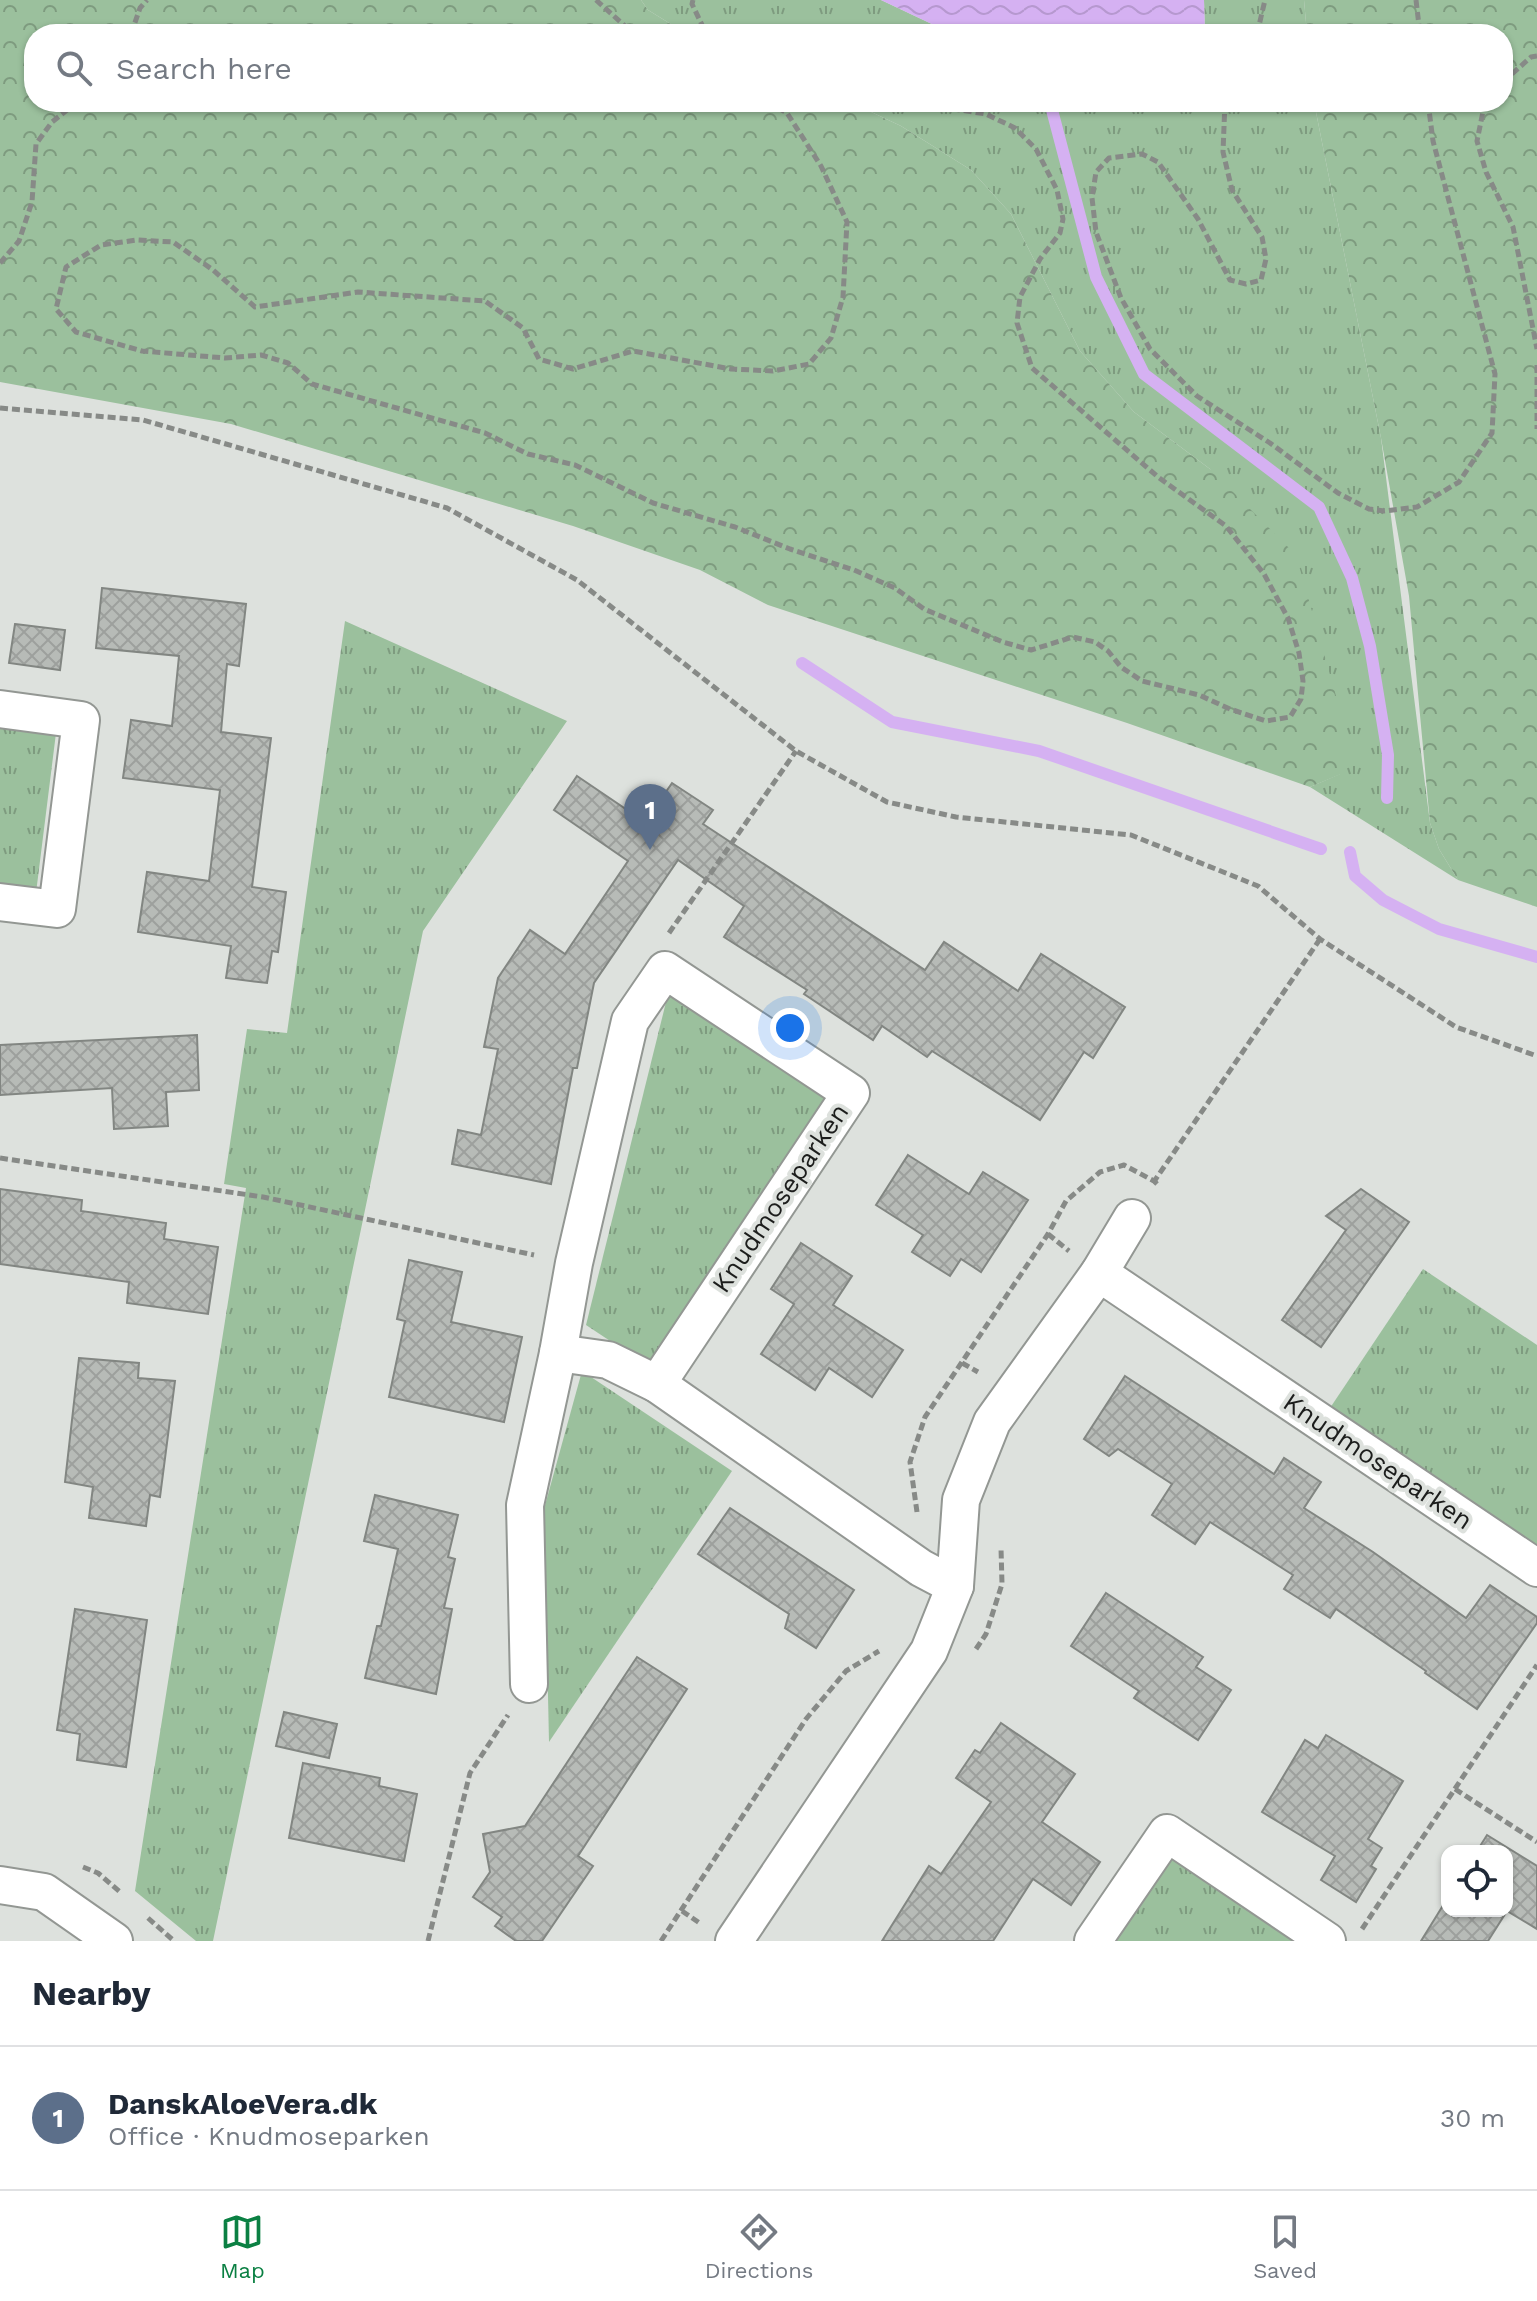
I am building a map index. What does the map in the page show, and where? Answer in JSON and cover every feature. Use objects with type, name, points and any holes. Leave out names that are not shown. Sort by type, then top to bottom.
[{"type":"street","points":[[0,709],[81,720],[57,909],[0,902]]},
{"type":"street","points":[[529,1684],[525,1505],[574,1263],[630,1021],[665,970]]},
{"type":"street","name":"Knudmoseparken","points":[[657,1384],[851,1093],[665,970]]},
{"type":"street","points":[[734,1941],[929,1651],[955,1586],[961,1500],[992,1422],[1099,1273],[1132,1218]]},
{"type":"street","name":"Knudmoseparken","points":[[1099,1273],[1537,1568]]},
{"type":"street","points":[[558,1353],[608,1360],[657,1384],[921,1568],[955,1586]]},
{"type":"street","points":[[1093,1941],[1167,1833],[1340,1939]]},
{"type":"street","points":[[0,1885],[44,1892],[114,1941]]},
{"type":"path","points":[[134,24],[140,8],[147,0]]},
{"type":"path","points":[[596,0],[623,24]]},
{"type":"path","points":[[693,0],[702,24]]},
{"type":"path","points":[[1259,24],[1265,0]]},
{"type":"path","points":[[1416,0],[1419,24]]},
{"type":"path","points":[[1513,73],[1531,57],[1537,56]]},
{"type":"path","points":[[0,263],[19,241],[32,202],[36,144],[52,122],[64,112]]},
{"type":"path","points":[[785,112],[821,166],[847,222],[843,297],[831,338],[809,364],[773,371],[731,369],[633,351],[573,369],[539,359],[523,328],[485,301],[358,292],[255,307],[213,270],[173,242],[137,240],[101,245],[66,267],[56,309],[76,332],[142,351],[225,358],[261,355],[288,363],[312,384],[485,433],[528,454],[575,465],[653,503],[735,527],[854,570],[895,588],[924,609],[1003,642],[1031,650],[1073,637],[1095,642],[1108,651],[1121,667],[1142,681],[1199,695],[1266,721],[1290,717],[1301,699],[1303,681],[1299,653],[1288,618],[1264,574],[1226,526],[1158,477],[1032,368],[1017,323],[1020,297],[1040,259],[1060,233],[1063,219],[1057,190],[1036,149],[1015,128],[986,114],[973,112]]},
{"type":"path","points":[[1225,112],[1223,152],[1232,190],[1262,237],[1266,259],[1261,280],[1246,284],[1230,280],[1198,219],[1158,162],[1142,154],[1109,158],[1096,172],[1092,198],[1096,232],[1121,298],[1150,349],[1197,396],[1270,443],[1338,493],[1369,509],[1384,511],[1417,507],[1459,482],[1492,433],[1495,374],[1433,141],[1429,112]]},
{"type":"path","points":[[1483,112],[1477,141],[1486,172],[1513,227],[1537,349]]},
{"type":"path","points":[[1537,365],[1537,429]]},
{"type":"path","points":[[0,408],[143,420],[447,508],[577,580],[796,751],[887,802],[956,817],[1131,835],[1258,886],[1320,939],[1456,1027],[1537,1056]]},
{"type":"path","points":[[665,970],[669,932],[796,751]]},
{"type":"path","points":[[1132,1218],[1154,1181],[1320,939]]},
{"type":"path","points":[[0,1158],[263,1197],[574,1263]]},
{"type":"path","points":[[1340,1939],[1360,1932],[1537,1665]]},
{"type":"path","points":[[428,1941],[470,1773],[529,1684]]},
{"type":"path","points":[[1455,1789],[1537,1842]]},
{"type":"green space","points":[[0,0],[641,0],[648,10],[671,24],[24,24],[24,112],[871,112],[901,126],[971,170],[1011,214],[1080,351],[1134,412],[1210,469],[1296,555],[1342,717],[1341,774],[1310,787],[1127,723],[768,605],[700,570],[573,526],[231,424],[0,382]]},
{"type":"green space","points":[[641,0],[881,0],[932,24],[671,24],[648,10]]},
{"type":"green space","points":[[1204,0],[1304,0],[1306,24],[1205,24]]},
{"type":"green space","points":[[1304,0],[1537,0],[1537,907],[1458,880],[1439,849],[1430,823],[1409,596],[1316,112],[1513,112],[1513,24],[1306,24]]},
{"type":"green space","points":[[871,112],[1316,112],[1381,438],[1430,823],[1439,849],[1458,880],[1310,787],[1340,774],[1210,469],[1134,412],[1080,351],[1011,214],[971,170],[901,126]]},
{"type":"green space","points":[[345,621],[567,721],[423,931],[213,1941],[196,1941],[135,1891],[246,1188],[224,1184],[247,1029],[287,1033]]},
{"type":"green space","points":[[0,726],[56,733],[36,893],[0,889]]},
{"type":"green space","points":[[668,994],[827,1098],[651,1368],[586,1325]]},
{"type":"green space","points":[[1423,1269],[1537,1345],[1537,1545],[1330,1408]]},
{"type":"green space","points":[[582,1371],[732,1471],[549,1742],[544,1509]]},
{"type":"green space","points":[[1171,1855],[1300,1941],[1114,1941]]},
{"type":"water","points":[[881,0],[1204,0],[1205,24],[932,24]]},
{"type":"building","points":[[102,588],[246,604],[239,666],[227,664],[221,732],[271,738],[252,887],[286,892],[278,952],[272,951],[267,983],[226,978],[231,946],[138,932],[147,872],[209,881],[220,790],[123,778],[131,720],[172,726],[179,656],[96,648]]},
{"type":"building","points":[[15,624],[65,630],[60,670],[9,663]]},
{"type":"building","points":[[577,776],[645,822],[672,783],[713,810],[703,824],[925,970],[944,942],[1018,991],[1041,954],[1125,1007],[1093,1058],[1084,1052],[1040,1120],[932,1051],[927,1057],[882,1026],[873,1040],[804,994],[807,990],[724,937],[744,906],[678,860],[594,983],[577,1068],[573,1068],[551,1184],[452,1164],[458,1130],[481,1135],[498,1049],[484,1047],[498,978],[530,930],[565,954],[628,861],[554,810]]},
{"type":"building","points":[[197,1035],[199,1090],[166,1092],[168,1126],[114,1129],[112,1088],[0,1095],[0,1045]]},
{"type":"building","points":[[908,1155],[969,1194],[983,1172],[1028,1200],[981,1272],[961,1259],[950,1276],[912,1252],[923,1235],[876,1205]]},
{"type":"building","points":[[0,1189],[82,1200],[81,1211],[166,1223],[164,1239],[218,1247],[208,1314],[127,1303],[129,1282],[0,1264]]},
{"type":"building","points":[[1361,1189],[1409,1222],[1321,1347],[1282,1320],[1346,1230],[1326,1216]]},
{"type":"building","points":[[801,1243],[852,1276],[833,1305],[903,1350],[872,1397],[829,1368],[815,1390],[761,1354],[794,1304],[771,1289]]},
{"type":"building","points":[[409,1260],[462,1272],[451,1322],[522,1337],[504,1422],[389,1397],[405,1321],[397,1319]]},
{"type":"building","points":[[79,1358],[139,1363],[138,1378],[175,1381],[160,1497],[150,1495],[146,1526],[89,1518],[93,1487],[65,1482]]},
{"type":"building","points":[[1125,1376],[1274,1474],[1284,1458],[1321,1482],[1304,1508],[1466,1618],[1490,1585],[1537,1617],[1537,1623],[1477,1709],[1336,1609],[1330,1618],[1284,1589],[1293,1575],[1210,1522],[1195,1544],[1152,1515],[1172,1484],[1118,1449],[1109,1456],[1084,1439]]},
{"type":"building","points":[[375,1495],[458,1515],[448,1557],[455,1559],[444,1608],[452,1609],[436,1694],[365,1678],[377,1626],[381,1626],[398,1549],[364,1541]]},
{"type":"building","points":[[730,1508],[854,1590],[816,1648],[785,1628],[789,1614],[698,1554]]},
{"type":"building","points":[[1106,1593],[1203,1657],[1196,1667],[1231,1690],[1198,1740],[1134,1698],[1139,1691],[1071,1646]]},
{"type":"building","points":[[75,1609],[147,1620],[126,1767],[77,1760],[80,1734],[57,1730]]},
{"type":"building","points":[[637,1657],[687,1689],[578,1856],[593,1866],[542,1941],[516,1941],[495,1926],[502,1917],[473,1897],[490,1872],[483,1834],[525,1826]]},
{"type":"building","points":[[284,1712],[337,1724],[329,1758],[276,1746]]},
{"type":"building","points":[[1001,1723],[1075,1774],[1042,1822],[1100,1862],[1071,1905],[1033,1879],[993,1941],[882,1941],[929,1866],[941,1874],[991,1802],[956,1778],[975,1750],[980,1753]]},
{"type":"building","points":[[1326,1735],[1403,1781],[1368,1839],[1382,1848],[1371,1866],[1376,1869],[1356,1902],[1321,1880],[1335,1856],[1262,1812],[1305,1740],[1318,1748]]},
{"type":"building","points":[[303,1763],[380,1778],[379,1786],[417,1794],[404,1861],[289,1838]]},
{"type":"building","points":[[1487,1835],[1503,1845],[1481,1845]]},
{"type":"building","points":[[1513,1851],[1537,1866],[1537,1929],[1513,1915]]},
{"type":"building","points":[[1441,1909],[1441,1917],[1503,1917],[1488,1941],[1421,1941]]},
{"type":"waterway","points":[[1053,112],[1096,277],[1144,374],[1319,507],[1352,578],[1370,646],[1388,755],[1387,798]]},
{"type":"waterway","points":[[802,663],[892,722],[1039,751],[1321,849]]},
{"type":"waterway","points":[[1350,852],[1355,876],[1383,900],[1439,929],[1537,957]]},
{"type":"place","name":"DanskAloeVera.dk","points":[[650,850]]}]
